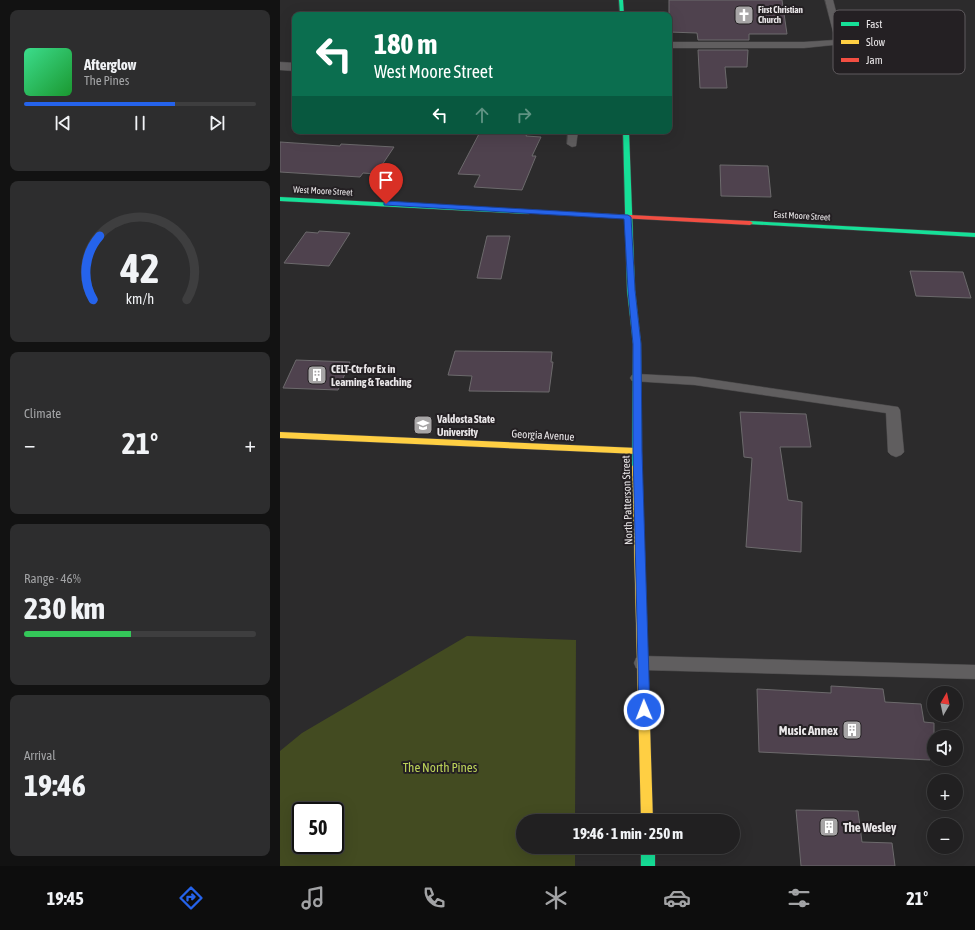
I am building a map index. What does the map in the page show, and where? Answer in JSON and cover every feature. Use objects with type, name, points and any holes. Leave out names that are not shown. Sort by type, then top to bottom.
[{"type":"main road","points":[[621,0],[622,12]]},
{"type":"main road","name":"North Patterson Street","points":[[626,134],[628,217],[637,344],[637,451],[644,663],[647,814]]},
{"type":"main road","name":"West Moore Street","points":[[280,199],[628,217]]},
{"type":"main road","name":"East Moore Street","points":[[628,217],[975,235]]},
{"type":"main road","name":"Georgia Avenue","points":[[280,435],[637,451]]},
{"type":"main road","points":[[648,854],[648,866]]},
{"type":"street","points":[[280,66],[292,67]]},
{"type":"lane","points":[[829,0],[833,15]]},
{"type":"lane","points":[[672,45],[804,46],[833,43]]},
{"type":"lane","points":[[572,144],[573,134]]},
{"type":"lane","points":[[637,378],[695,381],[893,410],[896,452]]},
{"type":"lane","points":[[644,663],[975,672]]},
{"type":"green space","name":"The North Pines","points":[[467,636],[576,640],[575,814],[516,814],[516,854],[575,854],[575,866],[280,866],[280,751],[302,733]]},
{"type":"building","name":"First Christian Church","points":[[669,0],[782,0],[787,34],[749,34],[749,40],[698,40],[697,33],[672,32],[672,12],[669,12]]},
{"type":"building","points":[[698,50],[748,50],[747,67],[725,67],[727,88],[700,88]]},
{"type":"building","points":[[479,134],[527,134],[526,136],[541,137],[532,156],[536,156],[522,190],[474,187],[480,175],[458,174]]},
{"type":"building","points":[[280,142],[340,146],[341,144],[394,147],[376,174],[363,173],[360,177],[280,172]]},
{"type":"building","points":[[720,165],[768,166],[771,197],[721,196]]},
{"type":"building","points":[[319,231],[350,233],[329,266],[284,263],[306,232],[318,233]]},
{"type":"building","points":[[487,236],[510,236],[501,279],[477,278]]},
{"type":"building","points":[[910,271],[963,272],[971,298],[916,296]]},
{"type":"building","points":[[455,351],[552,352],[551,362],[553,362],[549,392],[469,391],[472,376],[448,375]]},
{"type":"building","name":"CELT-Ctr for Ex in Learning & Teaching","points":[[296,360],[350,362],[338,390],[283,388]]},
{"type":"building","points":[[740,412],[806,414],[811,447],[780,447],[788,500],[802,502],[801,552],[746,547],[752,458],[744,457]]},
{"type":"building","name":"Music Annex","points":[[831,686],[883,689],[885,702],[921,704],[924,722],[934,723],[934,730],[927,730],[927,760],[759,752],[757,689],[831,693]]},
{"type":"building","name":"The Wesley","points":[[796,810],[858,811],[862,842],[892,843],[895,866],[801,866]]},
{"type":"traffic: fast","points":[[621,0],[622,12]]},
{"type":"traffic: fast","points":[[626,134],[631,290],[637,344],[637,466]]},
{"type":"traffic: fast","points":[[280,199],[529,212]]},
{"type":"traffic: fast","points":[[750,223],[975,235]]},
{"type":"traffic: fast","points":[[648,854],[648,866]]},
{"type":"traffic: slow","points":[[280,435],[637,451]]},
{"type":"traffic: slow","points":[[637,466],[647,814]]},
{"type":"traffic: jam","points":[[529,212],[750,223]]},
{"type":"place","name":"First Christian Church","points":[[744,15]]},
{"type":"place","name":"CELT-Ctr for Ex in Learning & Teaching","points":[[317,375]]},
{"type":"place","name":"Valdosta State University","points":[[423,425]]},
{"type":"place","name":"Music Annex","points":[[852,730]]},
{"type":"place","name":"The Wesley","points":[[829,827]]},
{"type":"route","points":[[386,204],[628,217],[637,344],[637,451],[644,663],[644,710]]}]
